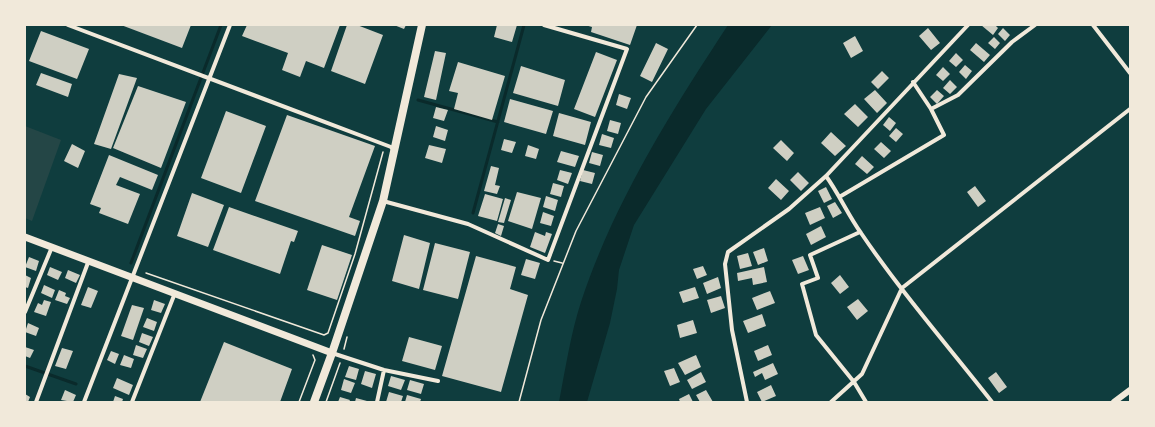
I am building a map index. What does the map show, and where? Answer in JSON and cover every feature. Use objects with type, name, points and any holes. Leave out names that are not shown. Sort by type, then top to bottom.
[{"type":"main road","points":[[314,402],[383,200],[422,25]]},
{"type":"main road","points":[[25,237],[332,353]]},
{"type":"street","points":[[68,25],[391,147],[394,152]]},
{"type":"street","points":[[84,402],[131,277],[230,25]]},
{"type":"street","points":[[383,200],[468,224],[548,260],[627,49],[544,25]]},
{"type":"street","points":[[747,402],[732,330],[725,264],[728,252],[789,209],[826,176],[968,25]]},
{"type":"street","points":[[931,109],[958,95],[1012,42],[1035,25]]},
{"type":"street","points":[[1093,25],[1130,73]]},
{"type":"street","points":[[841,196],[944,135],[931,109],[913,82]]},
{"type":"street","points":[[832,402],[862,374],[902,288],[1130,109]]},
{"type":"street","points":[[826,176],[841,196],[860,232],[992,402]]},
{"type":"street","points":[[860,232],[810,255],[818,278],[802,284],[816,335],[854,382],[866,402]]},
{"type":"street","points":[[25,312],[52,247]]},
{"type":"street","points":[[36,402],[89,260]]},
{"type":"street","points":[[132,402],[174,293]]},
{"type":"street","points":[[332,353],[384,370],[438,381]]},
{"type":"street","points":[[377,402],[384,370]]},
{"type":"street","points":[[1114,402],[1130,390]]},
{"type":"path","points":[[518,402],[541,320],[576,231],[646,98],[697,25]]},
{"type":"path","points":[[144,272],[324,335],[328,333],[355,254],[384,150]]},
{"type":"path","points":[[299,402],[315,360],[313,355]]},
{"type":"path","points":[[326,402],[340,363]]},
{"type":"shaded area","points":[[728,25],[772,25],[706,109],[634,225],[619,270],[617,289],[610,323],[587,402],[559,402],[568,352],[577,314],[594,265],[610,229],[627,193],[665,125]]},
{"type":"shaded area","points":[[25,126],[61,140],[32,221],[25,218]]},
{"type":"building","points":[[121,25],[191,25],[182,48]]},
{"type":"building","points":[[247,25],[340,25],[324,68],[306,61],[300,77],[282,70],[288,53],[242,36]]},
{"type":"building","points":[[347,25],[357,25],[383,35],[365,84],[331,71]]},
{"type":"building","points":[[394,25],[406,25],[404,29]]},
{"type":"building","points":[[497,25],[517,25],[512,42],[494,37]]},
{"type":"building","points":[[585,25],[637,25],[630,45],[591,32],[592,27]]},
{"type":"building","points":[[981,25],[995,25],[998,28],[993,35]]},
{"type":"building","points":[[928,28],[940,43],[931,50],[919,36]]},
{"type":"building","points":[[1003,28],[1010,35],[1005,41],[998,34]]},
{"type":"building","points":[[41,31],[89,49],[77,79],[29,61]]},
{"type":"building","points":[[855,36],[863,51],[851,58],[843,43]]},
{"type":"building","points":[[994,37],[1000,43],[995,49],[988,43]]},
{"type":"building","points":[[656,43],[668,49],[652,82],[640,76]]},
{"type":"building","points":[[976,43],[990,55],[984,62],[970,50]]},
{"type":"building","points":[[435,51],[446,53],[436,100],[424,97]]},
{"type":"building","points":[[596,52],[617,60],[595,117],[574,109]]},
{"type":"building","points":[[956,53],[963,60],[956,67],[949,61]]},
{"type":"building","points":[[458,62],[505,76],[492,120],[454,109],[458,93],[449,91]]},
{"type":"building","points":[[965,65],[972,71],[966,79],[959,72]]},
{"type":"building","points":[[521,66],[565,80],[558,106],[513,93]]},
{"type":"building","points":[[943,67],[950,74],[943,81],[936,75]]},
{"type":"building","points":[[882,71],[889,78],[878,89],[871,82]]},
{"type":"building","points":[[41,73],[72,84],[68,97],[36,85]]},
{"type":"building","points":[[119,74],[137,78],[111,149],[94,144]]},
{"type":"building","points":[[950,80],[957,87],[950,94],[943,88]]},
{"type":"building","points":[[138,86],[186,102],[161,168],[113,148]]},
{"type":"building","points":[[875,90],[887,103],[877,113],[864,99]]},
{"type":"building","points":[[937,90],[944,96],[937,104],[930,97]]},
{"type":"building","points":[[619,94],[631,98],[627,109],[616,105]]},
{"type":"building","points":[[510,99],[553,111],[546,134],[504,122]]},
{"type":"building","points":[[855,104],[868,117],[858,127],[844,114]]},
{"type":"building","points":[[436,107],[448,110],[444,121],[433,118]]},
{"type":"building","points":[[226,111],[266,126],[241,193],[201,178]]},
{"type":"building","points":[[559,113],[591,122],[585,145],[553,136]]},
{"type":"building","points":[[287,115],[375,146],[349,217],[360,221],[355,236],[255,201]]},
{"type":"building","points":[[889,117],[896,123],[890,131],[883,125]]},
{"type":"building","points":[[610,120],[621,123],[618,134],[607,131]]},
{"type":"building","points":[[436,126],[448,130],[445,141],[433,137]]},
{"type":"building","points":[[896,128],[903,134],[896,142],[889,136]]},
{"type":"building","points":[[831,132],[846,146],[835,156],[821,143]]},
{"type":"building","points":[[602,134],[614,138],[611,148],[599,145]]},
{"type":"building","points":[[504,139],[516,142],[512,153],[501,150]]},
{"type":"building","points":[[781,140],[794,153],[787,161],[773,148]]},
{"type":"building","points":[[881,142],[891,151],[884,158],[874,149]]},
{"type":"building","points":[[72,144],[85,151],[78,168],[64,161]]},
{"type":"building","points":[[429,145],[446,149],[442,163],[425,158]]},
{"type":"building","points":[[528,145],[539,149],[536,159],[525,156]]},
{"type":"building","points":[[561,151],[579,156],[575,167],[557,162]]},
{"type":"building","points":[[592,152],[603,155],[600,166],[589,163]]},
{"type":"building","points":[[109,155],[158,175],[152,190],[120,177],[116,185],[140,194],[128,224],[99,213],[101,208],[90,204]]},
{"type":"building","points":[[862,156],[874,167],[867,174],[855,164]]},
{"type":"building","points":[[491,166],[499,168],[495,185],[500,186],[497,194],[484,191]]},
{"type":"building","points":[[560,170],[572,173],[568,184],[557,180]]},
{"type":"building","points":[[583,170],[595,173],[592,184],[580,181]]},
{"type":"building","points":[[798,172],[809,183],[801,191],[790,180]]},
{"type":"building","points":[[776,179],[789,191],[781,200],[768,188]]},
{"type":"building","points":[[553,183],[564,186],[561,197],[550,194]]},
{"type":"building","points":[[975,186],[986,201],[978,207],[967,192]]},
{"type":"building","points":[[826,187],[832,199],[824,203],[818,191]]},
{"type":"building","points":[[517,192],[541,198],[532,229],[508,221]]},
{"type":"building","points":[[192,193],[224,205],[208,247],[177,236]]},
{"type":"building","points":[[485,194],[503,199],[497,221],[478,216]]},
{"type":"building","points":[[546,196],[558,200],[555,211],[543,207]]},
{"type":"building","points":[[505,198],[511,200],[504,223],[498,222]]},
{"type":"building","points":[[835,202],[842,213],[833,218],[827,206]]},
{"type":"building","points":[[229,207],[298,231],[294,242],[291,241],[280,274],[213,250]]},
{"type":"building","points":[[820,207],[825,218],[810,225],[805,213]]},
{"type":"building","points":[[543,212],[554,216],[551,226],[540,223]]},
{"type":"building","points":[[498,224],[504,226],[501,236],[495,233]]},
{"type":"building","points":[[821,226],[826,237],[811,245],[806,234]]},
{"type":"building","points":[[535,232],[545,236],[546,232],[552,234],[545,253],[530,247]]},
{"type":"building","points":[[404,235],[430,243],[419,289],[392,281]]},
{"type":"building","points":[[435,243],[470,252],[458,299],[423,290]]},
{"type":"building","points":[[322,245],[352,255],[337,300],[307,290]]},
{"type":"building","points":[[764,248],[768,261],[758,265],[753,252]]},
{"type":"building","points":[[748,253],[752,266],[740,269],[737,256]]},
{"type":"building","points":[[476,256],[516,267],[510,289],[528,295],[501,392],[442,376]]},
{"type":"building","points":[[803,256],[809,270],[798,274],[792,260]]},
{"type":"building","points":[[29,257],[39,261],[36,271],[25,267]]},
{"type":"building","points":[[526,259],[540,263],[535,279],[521,275]]},
{"type":"building","points":[[703,266],[707,275],[697,279],[693,269]]},
{"type":"building","points":[[50,267],[62,272],[58,280],[47,275]]},
{"type":"building","points":[[764,267],[767,282],[753,285],[752,278],[738,281],[737,273]]},
{"type":"building","points":[[68,270],[80,275],[76,283],[65,278]]},
{"type":"building","points":[[25,275],[31,278],[28,288],[25,287]]},
{"type":"building","points":[[840,275],[849,287],[840,294],[831,283]]},
{"type":"building","points":[[718,277],[721,288],[707,294],[703,283]]},
{"type":"building","points":[[44,285],[55,290],[52,298],[41,293]]},
{"type":"building","points":[[88,287],[98,291],[91,308],[81,305]]},
{"type":"building","points":[[695,287],[699,298],[683,303],[679,292]]},
{"type":"building","points":[[59,290],[66,293],[65,296],[70,298],[67,304],[55,300]]},
{"type":"building","points":[[770,291],[775,303],[757,310],[752,298]]},
{"type":"building","points":[[721,296],[725,308],[711,313],[707,300]]},
{"type":"building","points":[[858,299],[868,311],[857,320],[847,307]]},
{"type":"building","points":[[44,300],[51,302],[46,316],[34,312],[38,303],[42,305]]},
{"type":"building","points":[[154,300],[165,304],[161,313],[151,310]]},
{"type":"building","points":[[132,305],[144,308],[133,340],[121,336]]},
{"type":"building","points":[[762,314],[766,326],[748,333],[743,321]]},
{"type":"building","points":[[147,318],[157,322],[154,331],[143,327]]},
{"type":"building","points":[[693,320],[697,333],[680,338],[677,325]]},
{"type":"building","points":[[28,323],[39,328],[36,336],[25,332]]},
{"type":"building","points":[[142,333],[153,337],[149,346],[139,342]]},
{"type":"building","points":[[409,337],[442,346],[435,370],[402,361]]},
{"type":"building","points":[[224,342],[292,369],[280,402],[200,402]]},
{"type":"building","points":[[136,345],[147,349],[143,358],[133,355]]},
{"type":"building","points":[[768,345],[772,355],[758,361],[754,351]]},
{"type":"building","points":[[25,347],[34,350],[30,358],[25,356]]},
{"type":"building","points":[[62,348],[73,351],[66,369],[55,366]]},
{"type":"building","points":[[111,351],[119,354],[115,364],[107,360]]},
{"type":"building","points":[[124,355],[134,359],[131,368],[120,365]]},
{"type":"building","points":[[696,355],[701,367],[685,375],[678,363]]},
{"type":"building","points":[[773,363],[778,374],[765,380],[762,373],[755,377],[753,372]]},
{"type":"building","points":[[349,366],[359,369],[356,380],[345,377]]},
{"type":"building","points":[[674,368],[680,382],[670,386],[664,371]]},
{"type":"building","points":[[365,371],[376,374],[372,388],[361,384]]},
{"type":"building","points":[[701,372],[706,382],[692,389],[687,380]]},
{"type":"building","points":[[996,372],[1007,387],[999,393],[988,378]]},
{"type":"building","points":[[391,376],[405,380],[401,390],[388,386]]},
{"type":"building","points":[[117,378],[133,385],[129,395],[113,388]]},
{"type":"building","points":[[344,379],[355,383],[351,393],[341,390]]},
{"type":"building","points":[[410,380],[424,384],[421,394],[407,390]]},
{"type":"building","points":[[771,385],[776,396],[762,402],[757,392]]},
{"type":"building","points":[[65,390],[76,395],[73,402],[61,400]]},
{"type":"building","points":[[706,390],[713,402],[700,402],[696,395]]},
{"type":"building","points":[[389,392],[403,396],[401,402],[386,402]]},
{"type":"building","points":[[25,394],[30,397],[28,402],[25,402]]},
{"type":"building","points":[[689,394],[693,402],[680,402],[679,399]]},
{"type":"building","points":[[407,395],[421,399],[420,402],[405,402]]},
{"type":"building","points":[[115,396],[123,399],[122,402],[113,402]]},
{"type":"building","points":[[340,397],[350,400],[349,402],[338,402]]},
{"type":"building","points":[[356,398],[367,401],[355,402]]},
{"type":"waterway","points":[[131,263],[221,25]]},
{"type":"waterway","points":[[473,213],[524,25]]},
{"type":"waterway","points":[[418,100],[498,122]]},
{"type":"waterway","points":[[25,366],[76,384]]}]
